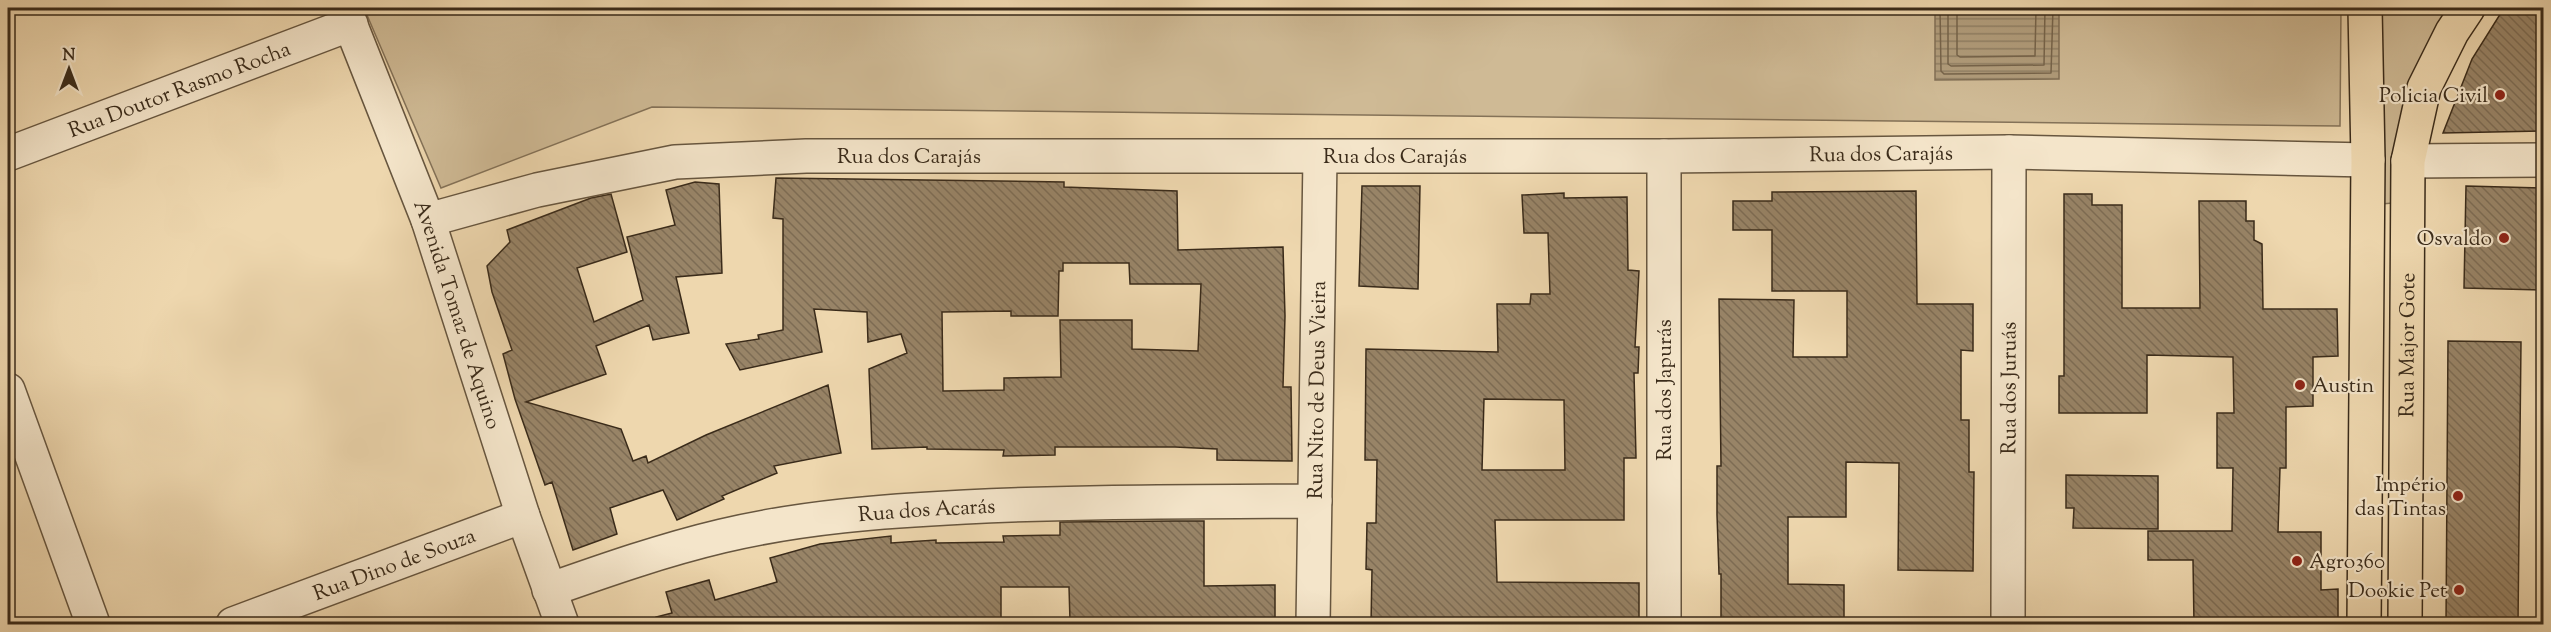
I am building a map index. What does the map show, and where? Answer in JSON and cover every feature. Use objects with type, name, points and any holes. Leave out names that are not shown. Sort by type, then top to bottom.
[{"type":"main road","name":"Rua Major Gote","points":[[2364,624],[2368,160],[2365,8]]},
{"type":"main road","name":"Rua Major Gote","points":[[2404,624],[2408,161],[2424,88],[2452,32],[2468,8]]},
{"type":"street","name":"Rua Doutor Rasmo Rocha","points":[[8,154],[347,16]]},
{"type":"street","name":"Avenida Tomaz de Aquino","points":[[347,16],[428,220],[523,516],[562,624]]},
{"type":"street","name":"Rua dos Carajás","points":[[428,220],[537,190],[675,162],[806,156],[1664,156],[2009,152],[2368,160]]},
{"type":"street","name":"Rua dos Juruás","points":[[2008,624],[2009,152]]},
{"type":"street","name":"Rua dos Japurás","points":[[1664,156],[1664,624]]},
{"type":"street","name":"Rua Nito de Deus Vieira","points":[[1313,624],[1320,157]]},
{"type":"street","points":[[2408,161],[2544,160]]},
{"type":"street","points":[[8,390],[93,624]]},
{"type":"street","name":"Rua dos Acarás","points":[[549,590],[636,560],[723,536],[797,522],[875,511],[1042,503],[1315,501]]},
{"type":"street","name":"Rua Dino de Souza","points":[[233,624],[523,516]]},
{"type":"shaded area","points":[[364,8],[2341,8],[2340,126],[652,107],[441,188]]},
{"type":"shaded area","points":[[2379,8],[2453,8],[2393,203],[2381,204]]},
{"type":"water","points":[[1935,8],[2059,8],[2059,79],[1935,80]]},
{"type":"building","name":"Policia Civil","points":[[2504,8],[2544,8],[2544,131],[2443,133],[2472,59]]},
{"type":"building","points":[[776,178],[1064,182],[1064,187],[1177,191],[1178,250],[1283,247],[1285,316],[1283,387],[1291,387],[1292,461],[1217,460],[1217,449],[1175,447],[1055,447],[1055,455],[1003,456],[1004,450],[927,449],[927,447],[872,449],[869,369],[907,353],[901,334],[868,342],[867,312],[814,309],[822,352],[740,370],[726,344],[759,339],[758,335],[783,330],[783,219],[773,218]],"holes":[[[1063,263],[1129,263],[1130,284],[1201,284],[1198,351],[1132,349],[1132,320],[1060,320],[1061,377],[1004,378],[1004,390],[943,391],[942,312],[1011,311],[1011,316],[1058,316],[1059,271],[1063,271]]]},
{"type":"building","points":[[695,182],[719,184],[722,273],[676,277],[689,333],[653,340],[649,325],[596,346],[606,374],[526,402],[621,429],[633,461],[646,456],[648,463],[706,435],[828,385],[841,453],[774,466],[777,473],[722,496],[724,499],[677,520],[663,490],[610,508],[617,534],[573,550],[552,482],[545,485],[515,399],[503,354],[512,350],[492,292],[487,266],[510,242],[507,230],[591,198],[611,194],[627,252],[577,268],[594,322],[643,300],[627,237],[675,225],[666,190]]},
{"type":"building","points":[[1362,186],[1420,186],[1418,289],[1359,286]]},
{"type":"building","name":"Osvaldo","points":[[2466,186],[2544,188],[2544,290],[2464,288]]},
{"type":"building","points":[[1916,191],[1917,304],[1973,304],[1973,351],[1961,350],[1961,420],[1969,420],[1969,472],[1974,472],[1973,571],[1898,570],[1899,463],[1846,462],[1846,517],[1788,517],[1788,584],[1844,585],[1844,624],[1721,624],[1721,574],[1719,574],[1717,515],[1717,466],[1721,466],[1719,299],[1794,300],[1793,357],[1847,357],[1847,291],[1772,291],[1772,230],[1733,230],[1733,201],[1772,201],[1772,192]]},
{"type":"building","points":[[1564,193],[1564,198],[1627,197],[1628,270],[1639,271],[1635,347],[1639,347],[1638,373],[1634,373],[1636,458],[1624,458],[1624,520],[1495,520],[1497,582],[1639,583],[1639,624],[1371,624],[1372,570],[1366,569],[1367,523],[1376,523],[1377,460],[1365,460],[1366,349],[1498,352],[1497,304],[1530,304],[1531,294],[1550,294],[1548,233],[1524,233],[1522,195]],"holes":[[[1484,399],[1564,400],[1565,470],[1482,470]]]},
{"type":"building","points":[[2064,194],[2092,194],[2092,205],[2122,205],[2122,308],[2200,308],[2199,201],[2246,201],[2246,221],[2254,221],[2254,240],[2262,244],[2263,309],[2337,309],[2338,356],[2313,357],[2313,406],[2286,407],[2286,468],[2280,468],[2278,532],[2321,532],[2321,590],[2338,589],[2338,624],[2194,624],[2193,560],[2148,560],[2148,531],[2232,531],[2233,468],[2217,468],[2217,413],[2234,413],[2233,357],[2147,355],[2147,413],[2059,413],[2059,376],[2064,376]]},
{"type":"building","points":[[2448,341],[2521,342],[2518,624],[2446,624]]},
{"type":"building","points":[[2066,475],[2158,476],[2158,529],[2073,528],[2074,508],[2066,508]]},
{"type":"building","points":[[1204,521],[1204,586],[1275,585],[1275,624],[1090,624],[1089,621],[1070,621],[1069,587],[1001,587],[1001,622],[657,624],[656,617],[672,613],[666,592],[709,580],[715,600],[777,582],[770,558],[820,544],[891,536],[891,543],[936,540],[936,543],[1004,542],[1003,536],[1060,535],[1060,522]]},
{"type":"place","name":"Policia Civil","points":[[2500,95]]},
{"type":"place","name":"Osvaldo","points":[[2504,238]]},
{"type":"place","name":"Austin","points":[[2300,385]]},
{"type":"place","name":"Império das Tintas","points":[[2458,496]]},
{"type":"place","name":"Agro360","points":[[2297,561]]},
{"type":"place","name":"Dookie Pet","points":[[2459,590]]}]
